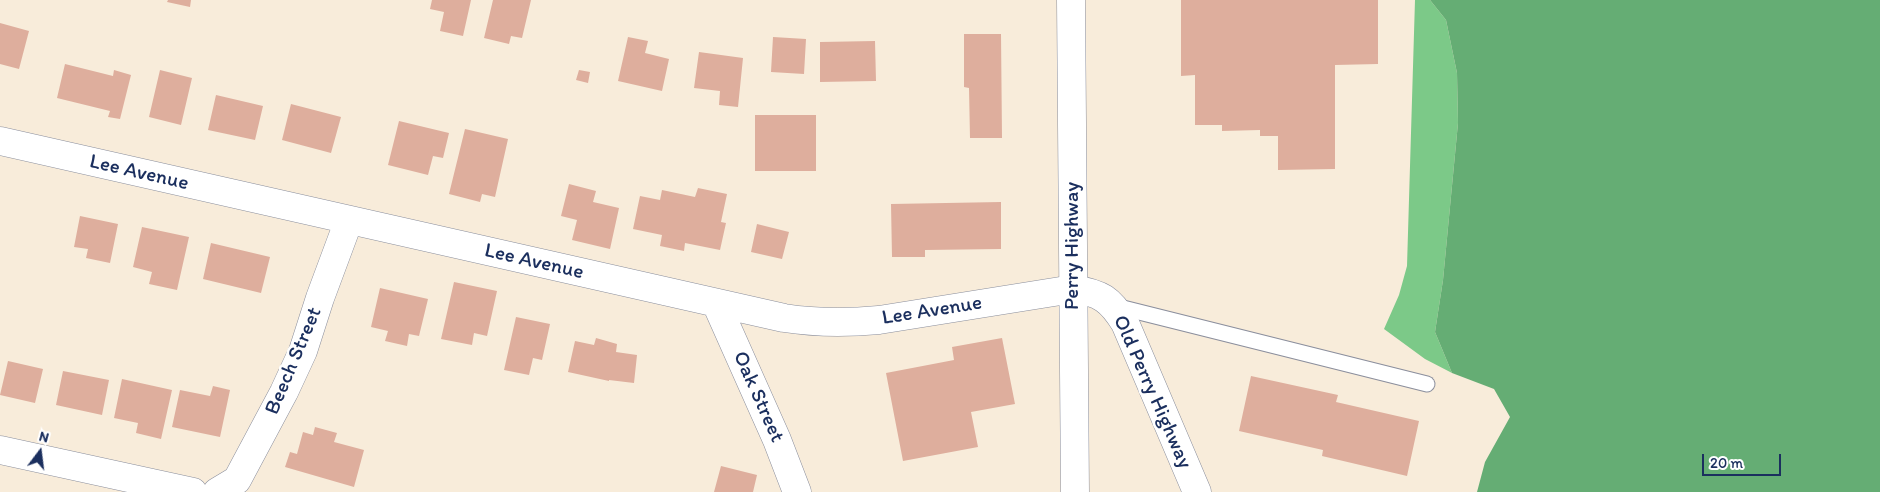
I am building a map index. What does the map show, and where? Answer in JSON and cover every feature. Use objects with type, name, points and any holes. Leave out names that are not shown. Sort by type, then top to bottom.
[{"type":"street","name":"Perry Highway","points":[[1071,0],[1075,492]]},
{"type":"street","name":"Lee Avenue","points":[[0,141],[807,322],[853,323],[1073,289]]},
{"type":"street","name":"Beech Street","points":[[219,491],[237,480],[284,392],[302,351],[349,220]]},
{"type":"street","name":"Old Perry Highway","points":[[1073,289],[1096,293],[1104,297],[1125,323],[1197,492]]},
{"type":"street","name":"Oak Street","points":[[716,303],[777,440],[797,492]]},
{"type":"street","points":[[0,450],[193,492]]},
{"type":"lane","points":[[1113,306],[1427,384]]},
{"type":"green space","points":[[1415,0],[1430,0],[1446,20],[1457,73],[1458,123],[1443,280],[1435,332],[1452,373],[1425,359],[1384,329],[1399,295],[1407,266]]},
{"type":"green space","points":[[1430,0],[1880,0],[1880,492],[1477,492],[1485,462],[1510,417],[1494,389],[1452,373],[1435,332],[1443,280],[1458,123],[1457,73],[1446,20]]},
{"type":"building","points":[[168,0],[191,0],[190,7],[167,2]]},
{"type":"building","points":[[432,0],[471,0],[463,36],[440,31],[444,12],[430,9]]},
{"type":"building","points":[[493,0],[531,0],[522,38],[511,36],[509,44],[484,38]]},
{"type":"building","points":[[1181,0],[1378,0],[1378,64],[1335,65],[1335,169],[1278,170],[1278,136],[1260,136],[1260,130],[1222,131],[1222,125],[1195,125],[1195,75],[1181,76]]},
{"type":"building","points":[[0,23],[29,31],[19,69],[0,64]]},
{"type":"building","points":[[964,34],[1001,34],[1002,138],[970,138],[969,88],[964,87]]},
{"type":"building","points":[[628,37],[648,41],[645,53],[669,59],[662,91],[618,81]]},
{"type":"building","points":[[773,37],[806,39],[804,74],[771,72]]},
{"type":"building","points":[[875,41],[876,81],[820,82],[820,42]]},
{"type":"building","points":[[699,52],[743,58],[738,107],[719,105],[720,91],[694,88]]},
{"type":"building","points":[[65,64],[113,76],[114,70],[131,75],[120,119],[108,117],[110,111],[57,98]]},
{"type":"building","points":[[160,70],[192,78],[181,125],[149,117]]},
{"type":"building","points":[[579,70],[590,72],[588,83],[576,80]]},
{"type":"building","points":[[216,95],[263,106],[255,140],[208,130]]},
{"type":"building","points":[[291,104],[341,117],[331,153],[282,140]]},
{"type":"building","points":[[755,115],[816,115],[816,171],[755,171]]},
{"type":"building","points":[[399,121],[449,133],[443,158],[433,156],[428,175],[388,165]]},
{"type":"building","points":[[465,129],[508,139],[495,197],[482,194],[480,202],[449,194]]},
{"type":"building","points":[[569,184],[596,191],[593,202],[619,208],[610,249],[572,240],[577,220],[561,216]]},
{"type":"building","points":[[698,188],[727,194],[721,222],[726,223],[720,250],[685,243],[684,251],[660,246],[662,235],[633,229],[640,196],[660,200],[662,190],[695,197]]},
{"type":"building","points":[[1001,202],[1001,249],[925,250],[925,257],[892,257],[891,204]]},
{"type":"building","points":[[80,216],[118,224],[110,263],[86,258],[88,249],[74,247]]},
{"type":"building","points":[[757,224],[789,232],[782,259],[751,252]]},
{"type":"building","points":[[142,227],[189,237],[177,290],[149,284],[152,272],[133,267]]},
{"type":"building","points":[[211,243],[270,257],[261,293],[203,279]]},
{"type":"building","points":[[454,282],[497,291],[487,336],[474,333],[472,345],[441,339]]},
{"type":"building","points":[[380,288],[428,299],[419,336],[409,334],[407,346],[385,341],[388,331],[371,327]]},
{"type":"building","points":[[516,317],[550,324],[542,360],[533,358],[529,375],[504,370]]},
{"type":"building","points":[[596,338],[617,344],[616,352],[637,355],[634,383],[609,381],[568,372],[575,341],[594,345]]},
{"type":"building","points":[[1002,338],[1015,404],[971,412],[978,447],[903,461],[886,373],[954,360],[952,347]]},
{"type":"building","points":[[8,361],[43,369],[35,403],[0,395]]},
{"type":"building","points":[[63,371],[109,380],[102,415],[56,405]]},
{"type":"building","points":[[1251,376],[1338,395],[1336,402],[1419,421],[1407,476],[1322,456],[1323,450],[1239,431]]},
{"type":"building","points":[[122,379],[172,390],[161,439],[136,433],[138,423],[114,418]]},
{"type":"building","points":[[213,386],[230,390],[220,437],[172,427],[180,390],[210,396]]},
{"type":"building","points":[[315,427],[337,433],[334,442],[364,450],[354,487],[285,467],[290,452],[297,454],[303,432],[313,435]]},
{"type":"building","points":[[721,466],[757,475],[753,492],[714,492]]}]
